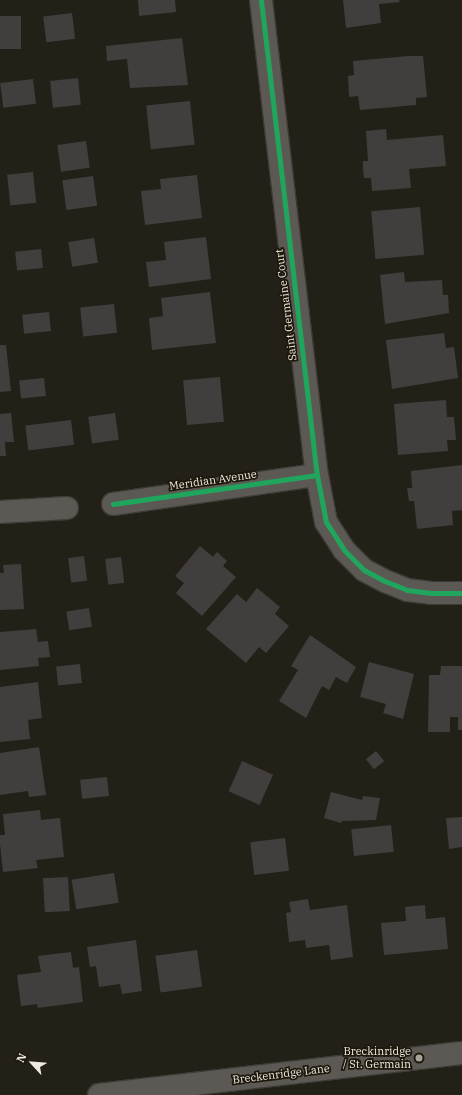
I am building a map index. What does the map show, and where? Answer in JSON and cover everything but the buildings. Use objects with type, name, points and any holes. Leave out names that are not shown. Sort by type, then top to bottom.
[{"type":"street","name":"Saint Germaine Court","points":[[261,0],[317,476],[326,522],[332,535],[364,570],[385,581],[407,590],[431,594],[462,593]]},
{"type":"street","name":"Meridian Avenue","points":[[113,504],[317,476]]},
{"type":"street","points":[[0,512],[67,508]]},
{"type":"street","name":"Breckenridge Lane","points":[[99,1095],[462,1053]]},
{"type":"cycle path","points":[[261,0],[317,475],[326,522],[344,550],[364,570],[385,581],[407,590],[431,593],[462,593]]},
{"type":"cycle path","points":[[113,504],[317,475]]},
{"type":"place","name":"Breckinridge / St. Germain","points":[[419,1058]]}]
